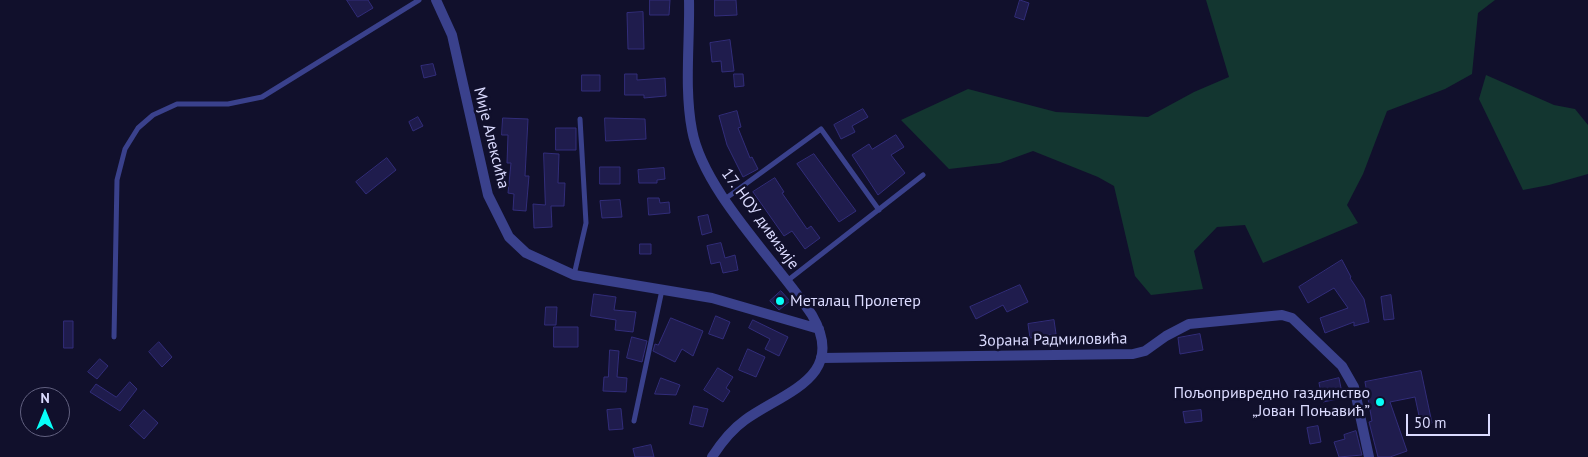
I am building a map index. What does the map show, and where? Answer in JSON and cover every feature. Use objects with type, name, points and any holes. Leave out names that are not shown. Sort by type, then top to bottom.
[{"type":"street","name":"Мије Алексића","points":[[436,0],[452,35],[488,195],[510,237],[526,253],[574,275],[735,304],[819,329]]},
{"type":"street","name":"17. НОУ дивизије","points":[[689,0],[689,104],[692,130],[701,161],[725,199],[808,309],[819,329],[822,343],[821,358]]},
{"type":"street","name":"Зорана Радмиловића","points":[[821,358],[1133,354],[1145,351],[1166,336],[1189,324],[1287,316],[1298,321],[1346,373],[1354,386],[1369,457]]},
{"type":"street","points":[[712,457],[727,437],[741,423],[810,379],[821,358]]},
{"type":"lane","points":[[114,337],[117,180],[125,149],[138,128],[153,115],[177,104],[228,104],[262,97],[419,0]]},
{"type":"lane","points":[[574,275],[586,223],[580,119]]},
{"type":"lane","points":[[725,199],[821,129],[879,210]]},
{"type":"lane","points":[[787,281],[923,175]]},
{"type":"lane","points":[[634,421],[662,290]]},
{"type":"green space","points":[[1206,0],[1495,0],[1478,13],[1472,74],[1445,89],[1387,111],[1363,174],[1347,205],[1358,223],[1263,263],[1245,225],[1217,227],[1194,251],[1203,289],[1151,295],[1135,276],[1114,186],[1098,177],[1033,151],[1000,163],[949,169],[901,120],[968,89],[1056,112],[1148,117],[1194,92],[1229,77]]},
{"type":"green space","points":[[1486,75],[1554,105],[1575,109],[1588,125],[1588,174],[1523,190],[1479,99]]},
{"type":"building","points":[[347,0],[368,0],[373,8],[358,17]]},
{"type":"building","points":[[650,0],[670,0],[669,15],[650,15]]},
{"type":"building","points":[[715,0],[736,0],[737,15],[715,16]]},
{"type":"building","points":[[1020,0],[1029,3],[1024,20],[1015,17]]},
{"type":"building","points":[[643,12],[644,49],[628,49],[627,13]]},
{"type":"building","points":[[730,40],[734,71],[722,72],[721,61],[712,62],[710,43]]},
{"type":"building","points":[[433,64],[436,75],[424,78],[421,66]]},
{"type":"building","points":[[625,74],[637,74],[637,80],[665,78],[666,96],[644,98],[644,95],[625,95]]},
{"type":"building","points":[[734,74],[743,74],[744,86],[735,87]]},
{"type":"building","points":[[582,75],[600,75],[600,91],[582,91]]},
{"type":"building","points":[[863,109],[868,117],[852,126],[855,132],[841,139],[834,125]]},
{"type":"building","points":[[737,111],[741,127],[738,128],[750,158],[752,157],[758,169],[743,177],[727,145],[719,116]]},
{"type":"building","points":[[418,117],[423,126],[413,131],[409,122]]},
{"type":"building","points":[[503,118],[528,119],[525,176],[529,176],[526,211],[513,210],[514,194],[508,193],[511,163],[507,163],[508,135],[502,135]]},
{"type":"building","points":[[605,118],[645,119],[646,139],[606,141]]},
{"type":"building","points":[[556,128],[576,128],[576,150],[556,150]]},
{"type":"building","points":[[896,135],[904,147],[891,155],[905,173],[878,195],[852,155],[869,144],[872,149]]},
{"type":"building","points":[[544,153],[559,154],[558,183],[565,183],[564,206],[551,206],[552,227],[534,228],[533,204],[545,205]]},
{"type":"building","points":[[814,154],[856,211],[839,222],[797,164]]},
{"type":"building","points":[[387,158],[396,170],[366,194],[356,182]]},
{"type":"building","points":[[600,167],[620,167],[620,184],[600,184]]},
{"type":"building","points":[[664,168],[665,179],[657,180],[657,183],[639,183],[638,170]]},
{"type":"building","points":[[775,178],[784,192],[782,193],[807,229],[811,226],[820,238],[805,249],[792,231],[784,236],[753,192]]},
{"type":"building","points":[[648,198],[659,198],[660,203],[669,202],[670,213],[649,215]]},
{"type":"building","points":[[620,200],[622,217],[602,218],[600,201]]},
{"type":"building","points":[[708,215],[712,232],[702,235],[698,217]]},
{"type":"building","points":[[721,243],[725,258],[735,255],[738,270],[723,273],[720,262],[711,264],[707,246]]},
{"type":"building","points":[[640,244],[651,244],[651,254],[640,254]]},
{"type":"building","points":[[1342,260],[1350,278],[1364,299],[1369,322],[1354,326],[1354,322],[1325,333],[1320,318],[1348,308],[1334,288],[1308,303],[1299,287]]},
{"type":"building","points":[[1020,285],[1028,302],[1007,312],[1003,305],[976,319],[970,307]]},
{"type":"building","name":"Металац Пролетер","points":[[781,291],[790,301],[779,310],[770,301]]},
{"type":"building","points":[[594,294],[616,297],[614,310],[636,312],[633,332],[615,330],[616,320],[591,316]]},
{"type":"building","points":[[1391,295],[1394,319],[1384,320],[1381,297]]},
{"type":"building","points":[[546,307],[557,307],[556,325],[545,325]]},
{"type":"building","points":[[716,316],[730,322],[723,339],[709,334]]},
{"type":"building","points":[[671,318],[703,331],[693,356],[682,349],[675,362],[653,351],[655,344],[658,345]]},
{"type":"building","points":[[753,320],[788,337],[779,356],[765,349],[770,339],[749,328]]},
{"type":"building","points":[[1054,320],[1056,334],[1030,338],[1028,324]]},
{"type":"building","points":[[64,321],[73,321],[73,348],[64,348]]},
{"type":"building","points":[[554,327],[578,327],[578,347],[554,347]]},
{"type":"building","points":[[1200,334],[1203,350],[1180,354],[1178,338]]},
{"type":"building","points":[[632,337],[647,341],[642,362],[627,358]]},
{"type":"building","points":[[159,342],[172,357],[162,367],[149,352]]},
{"type":"building","points":[[748,349],[765,357],[756,377],[739,370]]},
{"type":"building","points":[[610,350],[619,351],[617,377],[627,378],[626,392],[603,391],[604,377],[608,377]]},
{"type":"building","points":[[100,359],[108,366],[97,379],[88,372]]},
{"type":"building","points":[[718,368],[733,377],[726,388],[730,391],[723,402],[704,390]]},
{"type":"building","points":[[1421,371],[1432,423],[1421,425],[1415,397],[1390,402],[1407,451],[1390,457],[1378,457],[1369,422],[1372,421],[1365,382]]},
{"type":"building","points":[[661,378],[680,385],[676,395],[655,394]]},
{"type":"building","points":[[1339,378],[1343,398],[1323,402],[1319,383]]},
{"type":"building","points":[[130,382],[137,389],[120,411],[90,392],[96,384],[116,397]]},
{"type":"building","points":[[694,406],[708,409],[703,427],[690,424]]},
{"type":"building","points":[[621,409],[623,429],[609,430],[607,410]]},
{"type":"building","points":[[144,410],[158,423],[144,439],[130,426]]},
{"type":"building","points":[[1201,410],[1202,421],[1185,423],[1183,412]]},
{"type":"building","points":[[1318,426],[1321,442],[1310,444],[1307,428]]},
{"type":"building","points":[[1356,431],[1362,455],[1339,457],[1334,442],[1345,439],[1344,435]]},
{"type":"building","points":[[651,445],[654,457],[635,457],[633,449]]},
{"type":"place","name":"Металац Пролетер","points":[[780,301]]},
{"type":"place","name":"Пољопривредно газдинство „Јован Поњавић”","points":[[1380,402]]}]
